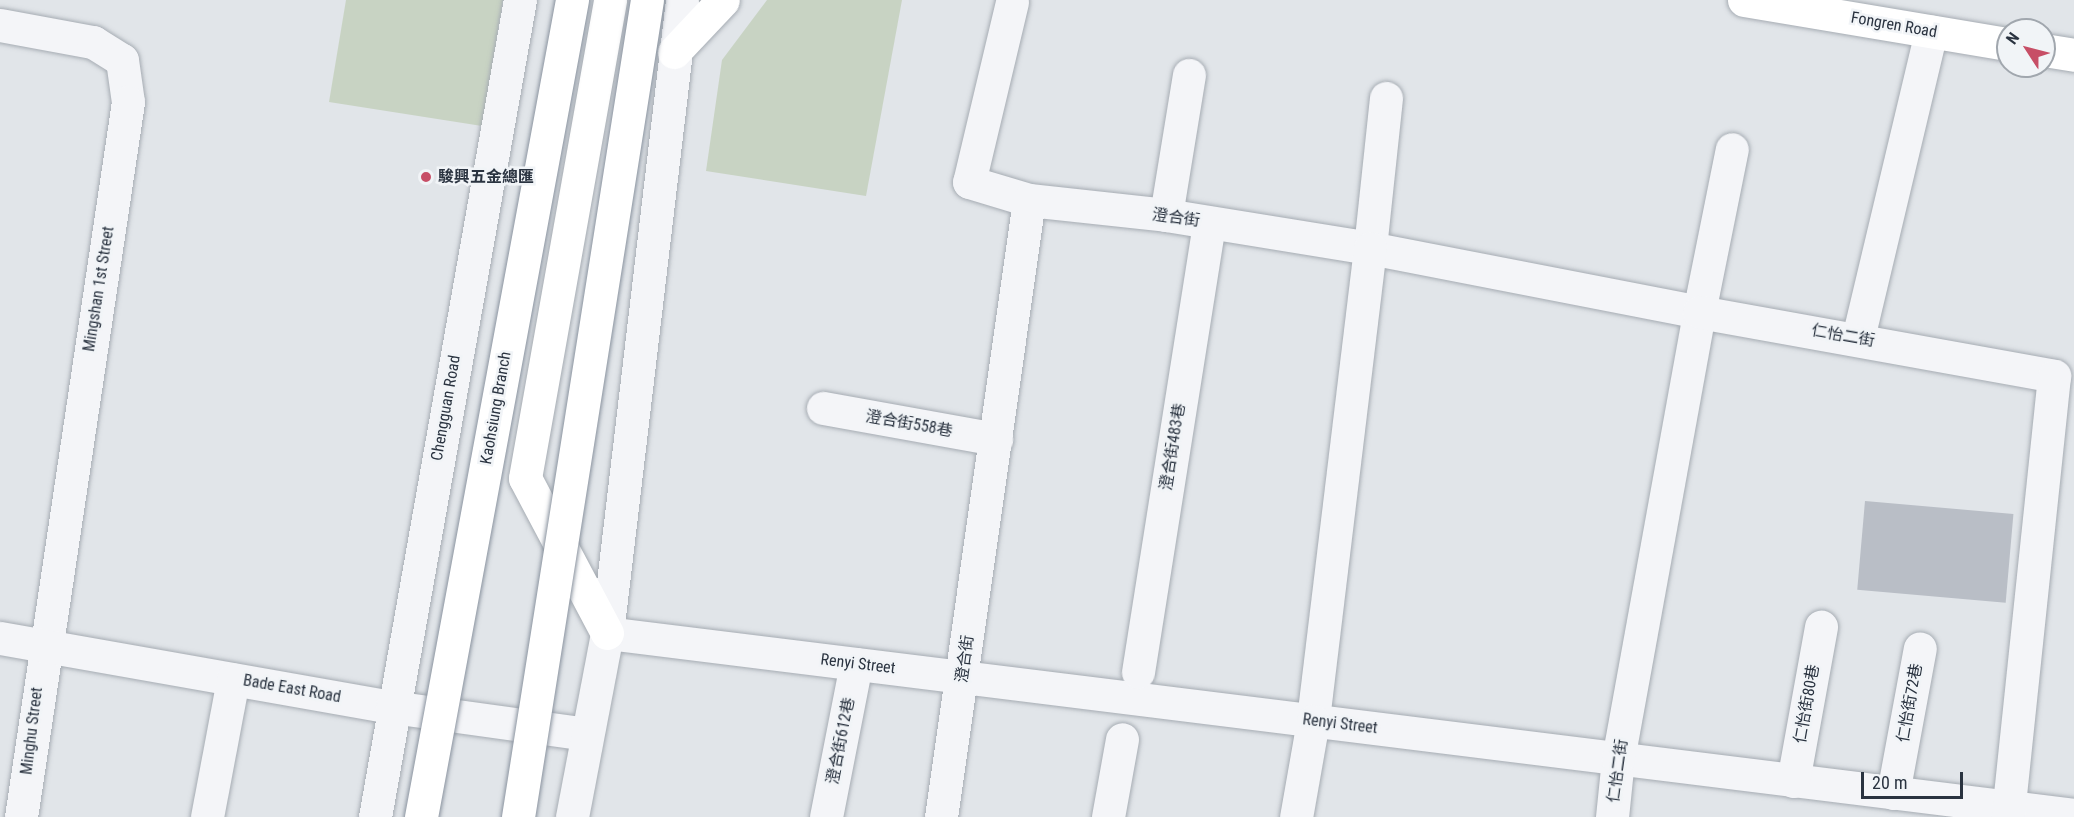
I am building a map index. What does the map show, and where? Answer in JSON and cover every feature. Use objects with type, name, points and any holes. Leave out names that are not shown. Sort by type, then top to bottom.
[{"type":"main road","name":"Kaohsiung Branch","points":[[421,817],[572,0]]},
{"type":"main road","points":[[607,633],[525,478],[610,0]]},
{"type":"main road","points":[[518,817],[647,0]]},
{"type":"main road","points":[[674,52],[723,0]]},
{"type":"main road","name":"Fongren Road","points":[[1744,0],[1996,42]]},
{"type":"main road","points":[[2056,52],[2074,55]]},
{"type":"street","name":"Chengguan Road","points":[[375,817],[392,707],[520,0]]},
{"type":"street","points":[[572,817],[607,633],[674,52],[682,0]]},
{"type":"street","points":[[1012,2],[969,182],[1029,200]]},
{"type":"street","name":"Mingshan 1st Street","points":[[0,25],[93,42],[122,60],[128,102],[44,645]]},
{"type":"street","points":[[1858,338],[1931,32]]},
{"type":"street","points":[[1166,215],[1189,75]]},
{"type":"street","points":[[1296,817],[1313,721],[1386,98]]},
{"type":"street","points":[[1699,312],[1732,149]]},
{"type":"street","name":"澄合街","points":[[941,817],[1029,200],[1166,215],[1370,248],[1699,312]]},
{"type":"street","name":"澄合街483巷","points":[[1138,672],[1209,223]]},
{"type":"street","name":"仁怡二街","points":[[1612,817],[1618,759],[1699,312],[1858,338],[2064,377],[2008,813]]},
{"type":"street","name":"澄合街558巷","points":[[822,408],[996,439]]},
{"type":"street","name":"仁怡街80巷","points":[[1793,781],[1821,627]]},
{"type":"street","name":"Renyi Street","points":[[607,633],[1793,781],[1879,801],[2008,813],[2074,815]]},
{"type":"street","name":"Bade East Road","points":[[0,638],[392,707],[586,734]]},
{"type":"street","name":"Minghu Street","points":[[21,817],[44,645]]},
{"type":"street","name":"仁怡街72巷","points":[[1879,801],[1920,648]]},
{"type":"street","name":"澄合街612巷","points":[[826,817],[856,664]]},
{"type":"street","points":[[207,817],[233,679]]},
{"type":"street","points":[[1108,817],[1122,739]]},
{"type":"green space","points":[[346,0],[503,0],[482,126],[329,102]]},
{"type":"green space","points":[[767,0],[902,0],[866,196],[706,171],[722,60]]},
{"type":"building","points":[[1865,501],[2013,514],[2006,603],[1857,590]]},
{"type":"place","name":"駿興五金總匯","points":[[426,177]]}]
